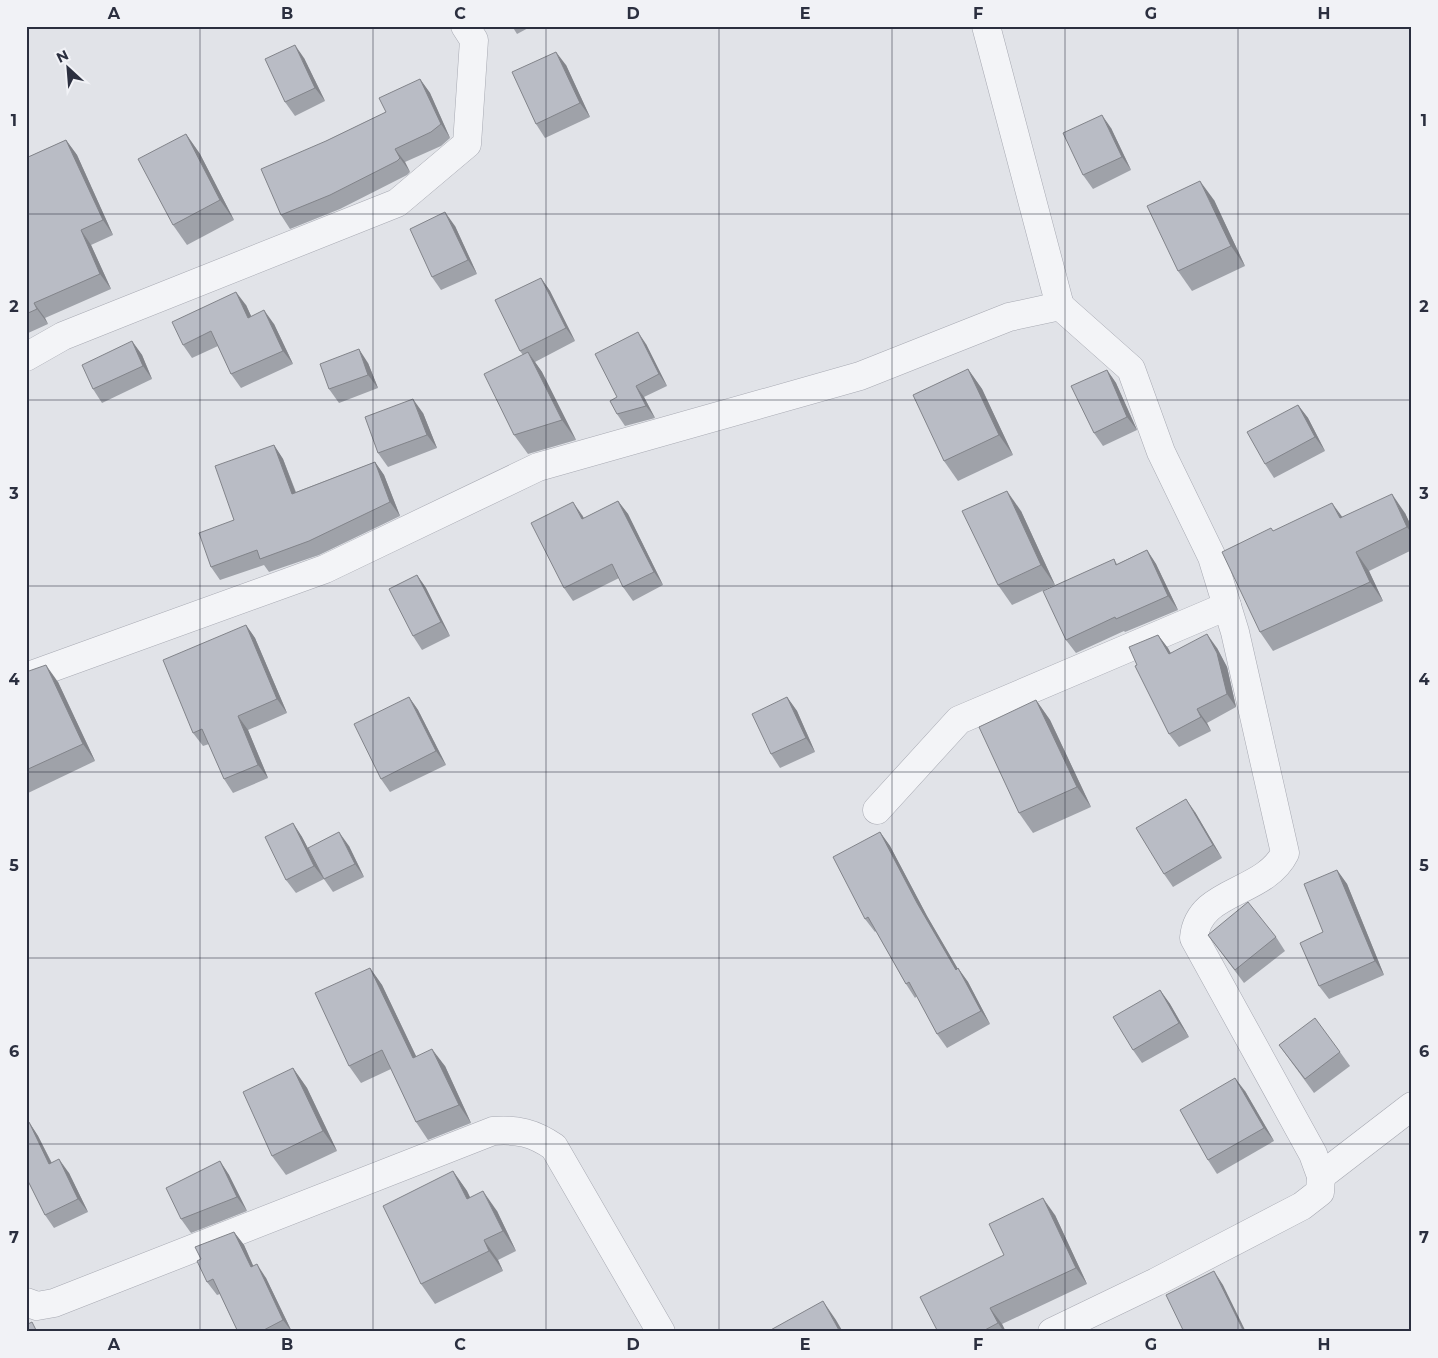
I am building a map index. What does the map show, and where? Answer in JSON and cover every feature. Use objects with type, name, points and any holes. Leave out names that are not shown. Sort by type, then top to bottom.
[{"type":"street","points":[[26,357],[63,336],[397,203],[466,144],[474,40],[465,26]]},
{"type":"street","points":[[986,26],[1060,306],[1131,369],[1161,452],[1212,557],[1235,632],[1285,853],[1278,866],[1268,875],[1204,911],[1195,927],[1194,938],[1313,1154],[1321,1176],[1320,1192],[1302,1206],[1156,1282],[1052,1332]]},
{"type":"street","points":[[26,678],[325,569],[538,467],[860,376],[1009,317],[1060,306]]},
{"type":"street","points":[[877,810],[958,720],[1227,606]]},
{"type":"street","points":[[1321,1176],[1412,1106]]},
{"type":"street","points":[[26,1302],[37,1306],[54,1303],[493,1131],[509,1129],[540,1137],[554,1147],[661,1332]]},
{"type":"building","points":[[295,45],[315,88],[285,102],[265,59]]},
{"type":"building","points":[[556,52],[580,103],[536,124],[512,72]]},
{"type":"building","points":[[420,79],[441,124],[431,132],[395,149],[400,158],[397,161],[330,195],[281,215],[261,169],[386,112],[379,98]]},
{"type":"building","points":[[1102,115],[1122,157],[1083,175],[1063,133]]},
{"type":"building","points":[[186,134],[220,200],[173,225],[138,159]]},
{"type":"building","points":[[66,140],[103,220],[81,230],[100,274],[34,303],[37,309],[26,314],[26,158]]},
{"type":"building","points":[[1200,181],[1231,246],[1178,271],[1147,206]]},
{"type":"building","points":[[445,212],[468,260],[432,277],[410,229]]},
{"type":"building","points":[[541,278],[566,328],[520,351],[495,300]]},
{"type":"building","points":[[236,292],[248,318],[264,310],[283,351],[231,374],[211,331],[183,345],[172,322]]},
{"type":"building","points":[[638,332],[659,374],[636,386],[646,406],[617,414],[610,401],[617,397],[595,354]]},
{"type":"building","points":[[132,341],[143,366],[93,389],[82,365]]},
{"type":"building","points":[[359,349],[368,375],[329,389],[320,364]]},
{"type":"building","points":[[528,352],[562,420],[514,435],[484,374]]},
{"type":"building","points":[[968,369],[999,435],[944,461],[913,395]]},
{"type":"building","points":[[1107,370],[1127,417],[1094,433],[1071,386]]},
{"type":"building","points":[[413,399],[427,435],[378,453],[365,417]]},
{"type":"building","points":[[1298,405],[1315,437],[1265,464],[1247,432]]},
{"type":"building","points":[[274,445],[292,494],[375,462],[390,502],[309,541],[260,559],[257,550],[211,567],[199,533],[234,520],[215,466]]},
{"type":"building","points":[[1007,491],[1041,565],[998,585],[962,511]]},
{"type":"building","points":[[1392,494],[1407,527],[1356,552],[1370,582],[1260,632],[1222,552],[1271,528],[1273,531],[1332,503],[1340,518]]},
{"type":"building","points":[[618,501],[654,572],[623,587],[612,564],[564,588],[531,523],[573,502],[582,519]]},
{"type":"building","points":[[1147,550],[1168,596],[1116,619],[1115,617],[1066,640],[1043,591],[1114,559],[1116,565]]},
{"type":"building","points":[[417,575],[441,622],[413,636],[389,589]]},
{"type":"building","points":[[246,625],[277,699],[238,716],[258,765],[224,779],[202,729],[193,733],[163,660]]},
{"type":"building","points":[[1207,634],[1217,653],[1227,694],[1197,709],[1201,717],[1169,734],[1135,666],[1137,665],[1129,647],[1158,635],[1169,654]]},
{"type":"building","points":[[46,665],[83,744],[26,770],[26,672]]},
{"type":"building","points":[[409,697],[436,751],[381,779],[354,724]]},
{"type":"building","points":[[787,697],[806,738],[771,754],[752,714]]},
{"type":"building","points":[[1036,700],[1077,787],[1019,813],[979,727]]},
{"type":"building","points":[[1186,799],[1213,845],[1164,874],[1136,828]]},
{"type":"building","points":[[293,823],[314,866],[286,880],[265,837]]},
{"type":"building","points":[[339,832],[355,864],[324,879],[308,848]]},
{"type":"building","points":[[880,832],[917,903],[956,970],[958,968],[981,1011],[937,1034],[909,982],[906,984],[868,917],[865,919],[833,857]]},
{"type":"building","points":[[1337,870],[1375,961],[1319,986],[1300,943],[1323,932],[1304,884]]},
{"type":"building","points":[[1248,902],[1276,937],[1235,970],[1208,935]]},
{"type":"building","points":[[370,968],[413,1058],[432,1049],[459,1105],[416,1122],[382,1050],[349,1066],[315,993]]},
{"type":"building","points":[[1160,990],[1179,1023],[1133,1050],[1113,1017]]},
{"type":"building","points":[[1315,1018],[1340,1052],[1305,1079],[1279,1045]]},
{"type":"building","points":[[293,1068],[323,1131],[272,1156],[243,1092]]},
{"type":"building","points":[[1235,1078],[1264,1128],[1208,1160],[1180,1110]]},
{"type":"building","points":[[29,1122],[49,1164],[59,1159],[78,1199],[45,1215],[26,1177],[26,1124]]},
{"type":"building","points":[[220,1161],[237,1197],[181,1219],[166,1188]]},
{"type":"building","points":[[453,1171],[467,1199],[483,1191],[503,1231],[484,1240],[489,1251],[421,1284],[383,1206]]},
{"type":"building","points":[[1043,1198],[1076,1268],[990,1308],[998,1323],[984,1332],[938,1332],[920,1297],[1004,1255],[989,1224]]},
{"type":"building","points":[[234,1232],[251,1267],[257,1264],[283,1320],[260,1332],[238,1332],[213,1279],[207,1282],[197,1261],[201,1259],[195,1247]]},
{"type":"building","points":[[1214,1271],[1243,1330],[1240,1332],[1184,1332],[1166,1295]]},
{"type":"building","points":[[823,1301],[840,1332],[767,1332]]},
{"type":"building","points":[[32,1322],[37,1332],[26,1332],[26,1325]]}]
